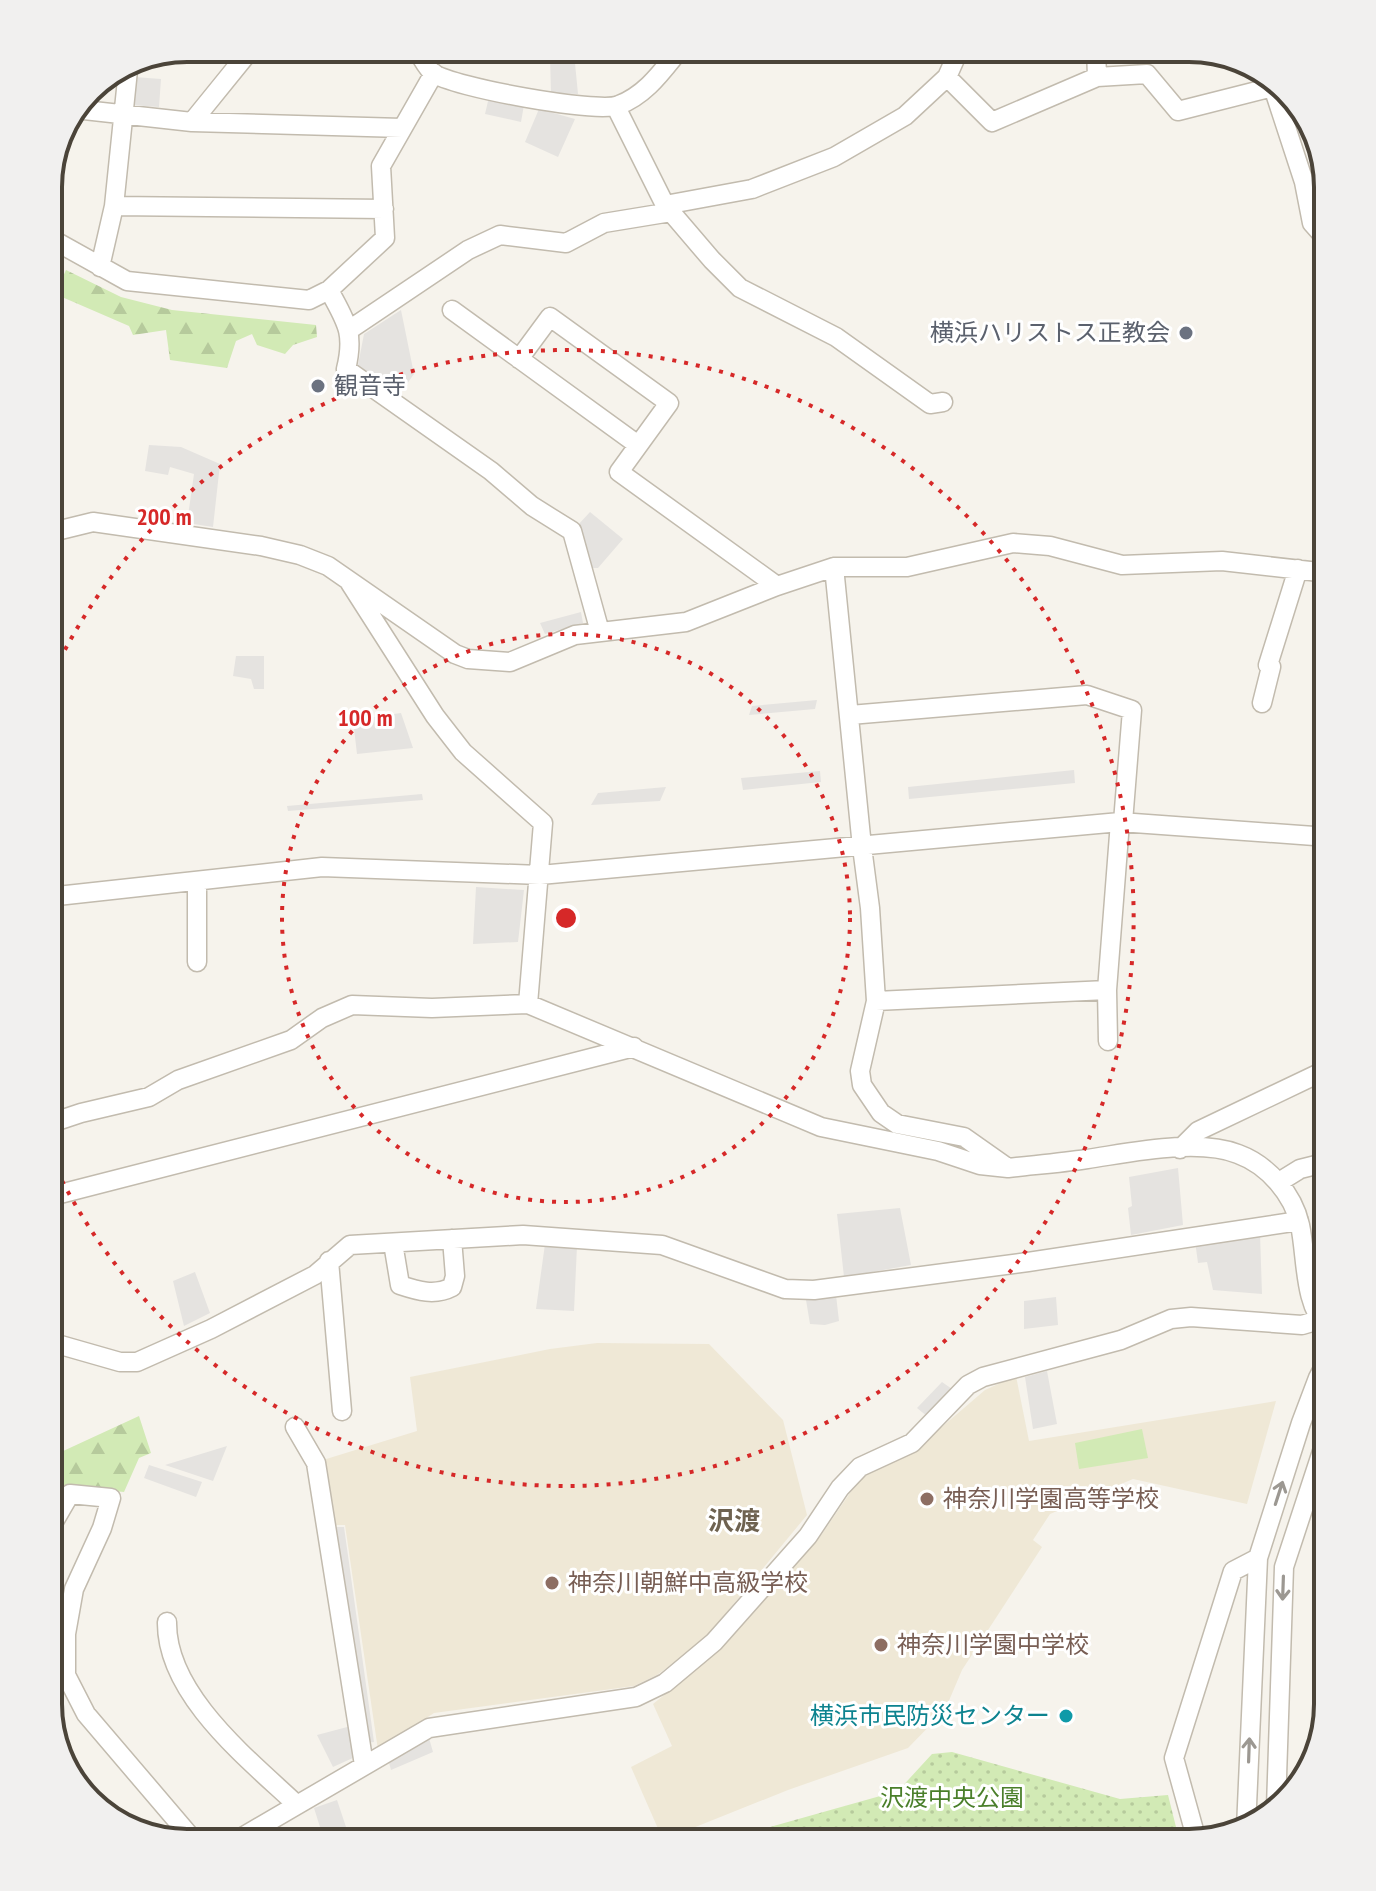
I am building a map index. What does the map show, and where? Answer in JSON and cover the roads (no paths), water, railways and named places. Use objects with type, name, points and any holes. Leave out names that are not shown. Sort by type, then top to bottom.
[{"type":"street","points":[[192,122],[241,62]]},
{"type":"street","points":[[426,62],[434,73],[479,88],[579,107],[616,107],[645,93],[670,62]]},
{"type":"street","points":[[349,330],[468,250],[500,235],[566,243],[604,223],[752,189],[834,157],[905,116],[947,77],[954,62]]},
{"type":"street","points":[[1096,62],[1097,77]]},
{"type":"street","points":[[62,245],[127,281],[309,300],[329,290],[385,238],[381,166],[434,73]]},
{"type":"street","points":[[947,77],[992,122],[1097,77],[1147,74],[1178,111],[1262,86]]},
{"type":"street","points":[[100,267],[114,206],[127,78]]},
{"type":"street","points":[[1277,99],[1304,182],[1314,225]]},
{"type":"street","points":[[616,107],[668,209],[740,288],[836,337],[930,404],[943,402]]},
{"type":"street","points":[[88,111],[192,122],[402,128]]},
{"type":"street","points":[[114,206],[384,209]]},
{"type":"street","points":[[329,290],[349,330],[352,346],[346,369],[491,471],[532,506],[572,531],[600,632]]},
{"type":"street","points":[[452,310],[638,445]]},
{"type":"street","points":[[519,359],[550,317],[669,403],[619,472],[777,586]]},
{"type":"street","points":[[62,530],[93,522],[261,546],[300,555],[328,566],[455,654],[468,659],[510,662],[575,635],[686,622],[834,567],[907,567],[1013,543],[1050,546],[1122,565],[1222,561],[1314,571]]},
{"type":"street","points":[[834,567],[870,908],[876,1001],[860,1071],[862,1085],[881,1113],[897,1124],[964,1137],[1008,1168]]},
{"type":"street","points":[[1262,703],[1271,667],[1268,665],[1298,569]]},
{"type":"street","points":[[350,583],[435,716],[463,752],[543,823],[528,1004]]},
{"type":"street","points":[[850,715],[1087,695],[1132,710],[1107,990],[1108,1041]]},
{"type":"street","points":[[62,896],[322,867],[540,875],[1122,822],[1314,836]]},
{"type":"street","points":[[197,882],[197,962]]},
{"type":"street","points":[[876,1001],[1107,990]]},
{"type":"street","points":[[62,1119],[149,1097],[178,1080],[291,1040],[322,1018],[352,1005],[432,1008],[528,1004],[821,1127],[938,1151],[980,1165],[1008,1168],[1124,1149],[1217,1149],[1239,1154],[1279,1182],[1299,1221],[1314,1303]]},
{"type":"street","points":[[62,1193],[634,1047]]},
{"type":"street","points":[[1180,1149],[1198,1131],[1314,1076]]},
{"type":"street","points":[[1279,1182],[1300,1169],[1314,1166]]},
{"type":"street","points":[[62,1345],[120,1362],[137,1362],[211,1329],[315,1275],[350,1245],[523,1235],[662,1245],[785,1289],[814,1290],[1028,1262],[1299,1221]]},
{"type":"street","points":[[393,1243],[400,1285],[441,1293],[452,1287],[455,1276],[452,1239]]},
{"type":"street","points":[[329,1261],[342,1411]]},
{"type":"street","points":[[1309,1279],[1314,1275]]},
{"type":"street","points":[[255,1829],[429,1728],[636,1697],[665,1683],[714,1642],[808,1536],[840,1488],[860,1467],[912,1443],[968,1385],[983,1377],[1121,1340],[1171,1319],[1191,1317],[1314,1325]]},
{"type":"street","points":[[1247,1814],[1258,1558],[1314,1389]]},
{"type":"street","points":[[295,1427],[316,1463],[364,1765]]},
{"type":"street","points":[[1276,1792],[1284,1567],[1314,1476]]},
{"type":"street","points":[[62,1508],[70,1494],[111,1498],[102,1528],[74,1589],[66,1634],[66,1675],[86,1714],[184,1829]]},
{"type":"street","points":[[1194,1829],[1174,1758],[1233,1571],[1258,1558]]},
{"type":"street","points":[[167,1622],[167,1642],[175,1669],[211,1720],[296,1804]]},
{"type":"place","name":"横浜ハリストス正教会","points":[[1186,333]]},
{"type":"place","name":"観音寺","points":[[318,386]]},
{"type":"place","name":"神奈川学園高等学校","points":[[927,1499]]},
{"type":"place","name":"神奈川朝鮮中高級学校","points":[[552,1583]]},
{"type":"place","name":"神奈川学園中学校","points":[[881,1645]]},
{"type":"place","name":"横浜市民防災センター","points":[[1066,1716]]},
{"type":"district","name":"沢渡","points":[[734,1521]]},
{"type":"park label","name":"沢渡中央公園","points":[[952,1798]]}]
